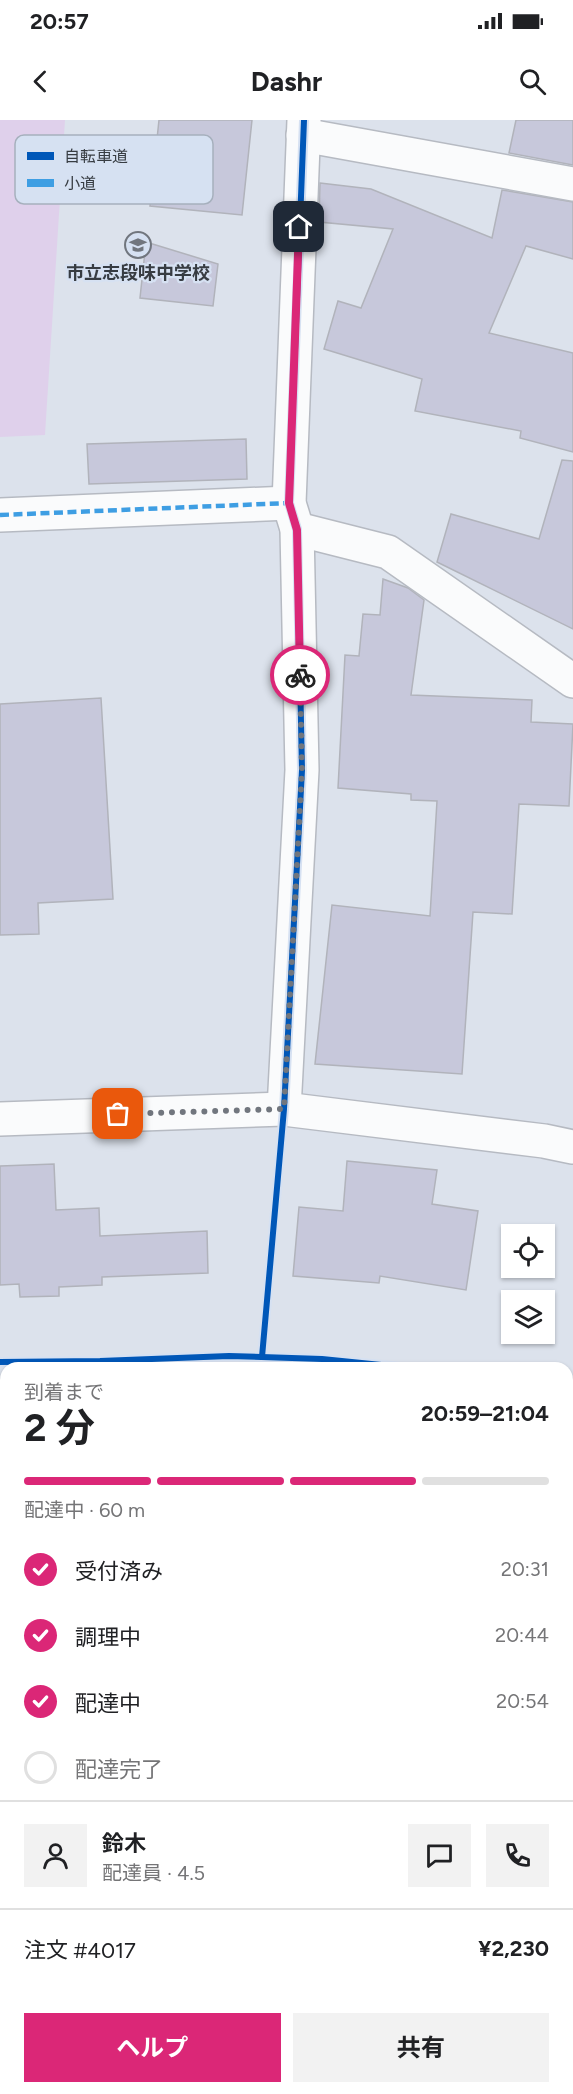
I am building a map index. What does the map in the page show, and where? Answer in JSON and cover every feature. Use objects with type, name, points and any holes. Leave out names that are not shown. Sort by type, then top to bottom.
[{"type":"street","points":[[284,1109],[302,770],[293,516],[303,127],[371,149],[573,184]]},
{"type":"street","points":[[0,514],[293,516],[388,552],[573,681]]},
{"type":"street","points":[[0,1119],[284,1109],[544,1141],[573,1147]]},
{"type":"shaded area","points":[[0,120],[65,120],[64,135],[15,135],[15,204],[60,204],[45,435],[0,437]]},
{"type":"building","points":[[159,120],[252,120],[242,215],[150,206],[150,204],[213,204],[213,135],[157,135]]},
{"type":"building","points":[[516,120],[573,120],[573,165],[509,153]]},
{"type":"building","points":[[320,183],[371,189],[492,238],[502,190],[573,202],[573,259],[526,246],[489,333],[573,353],[573,452],[520,438],[521,431],[415,411],[422,379],[324,349],[338,301],[361,308],[393,229],[319,222]]},
{"type":"building","points":[[146,242],[218,264],[213,306],[140,298]]},
{"type":"building","points":[[246,439],[247,479],[89,484],[87,444]]},
{"type":"building","points":[[562,460],[573,461],[573,629],[437,562],[451,514],[539,539]]},
{"type":"building","points":[[383,579],[408,588],[424,600],[411,695],[532,700],[531,722],[573,724],[569,806],[519,804],[512,914],[473,912],[462,1074],[315,1064],[332,905],[430,916],[437,801],[411,800],[411,794],[338,788],[345,655],[359,656],[363,614],[380,615]]},
{"type":"building","points":[[101,698],[113,899],[38,903],[39,934],[0,935],[0,704]]},
{"type":"building","points":[[347,1161],[437,1170],[432,1204],[478,1211],[466,1290],[380,1276],[379,1283],[293,1276],[299,1207],[343,1211]]},
{"type":"building","points":[[54,1164],[56,1210],[99,1208],[100,1236],[207,1231],[208,1273],[102,1277],[102,1285],[59,1287],[59,1296],[20,1297],[19,1284],[0,1285],[0,1166]]},
{"type":"marked path","points":[[0,515],[289,503]]},
{"type":"cycle path","points":[[262,1357],[284,1109],[302,770],[297,529],[289,503],[304,120]]},
{"type":"cycle path","points":[[0,1362],[229,1356],[352,1362]]},
{"type":"way so far","points":[[118,1114],[284,1109],[302,770],[300,675]]},
{"type":"place","name":"市立志段味中学校","points":[[138,245]]},
{"type":"route","points":[[299,227],[289,503],[297,530],[300,675]]}]
